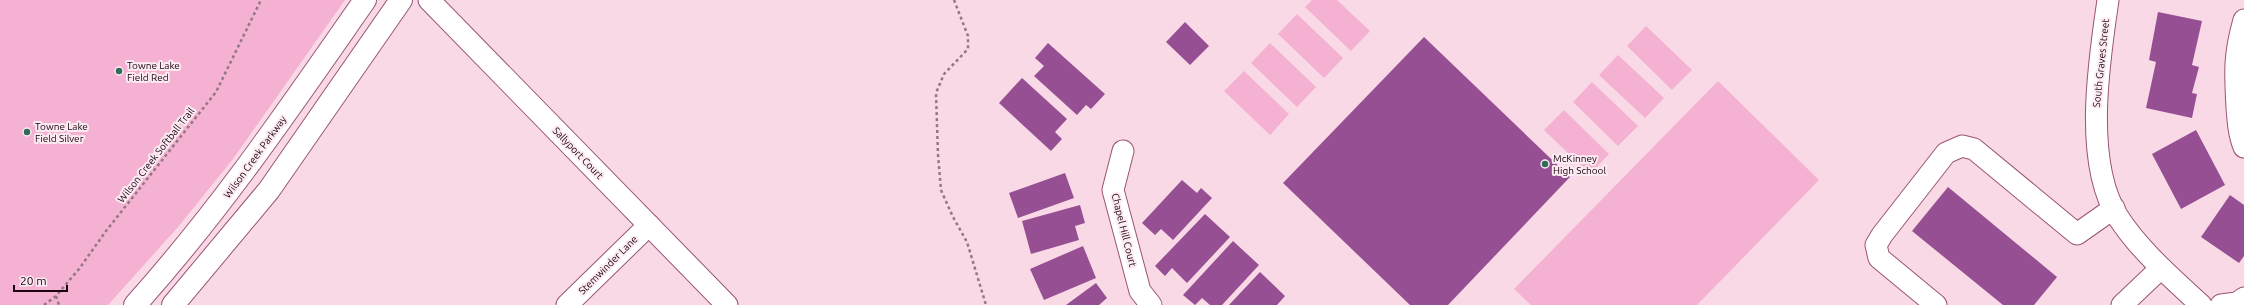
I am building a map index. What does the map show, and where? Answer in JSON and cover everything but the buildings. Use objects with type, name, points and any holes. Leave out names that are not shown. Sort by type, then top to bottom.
[{"type":"main road","points":[[173,305],[269,190],[401,0]]},
{"type":"main road","points":[[360,6],[380,30]]},
{"type":"main road","name":"Wilson Creek Parkway","points":[[135,305],[218,207],[284,117],[360,6]]},
{"type":"street","name":"Sallyport Court","points":[[429,0],[727,305]]},
{"type":"street","name":"South Graves Street","points":[[2108,0],[2100,49],[2096,108],[2098,148],[2104,182],[2118,216],[2136,241],[2161,268],[2201,305]]},
{"type":"street","points":[[2244,20],[2237,45],[2234,67],[2238,125],[2244,147]]},
{"type":"street","points":[[1936,305],[1878,258],[1876,245],[1882,235],[1946,153],[1962,146],[1974,149],[2077,234],[2114,208]]},
{"type":"street","name":"Chapel Hill Court","points":[[1123,151],[1113,190],[1140,291],[1151,305]]},
{"type":"street","name":"Stemwinder Lane","points":[[567,305],[649,225]]},
{"type":"street","points":[[2122,305],[2161,268]]},
{"type":"street","points":[[2221,305],[2237,303],[2244,298]]},
{"type":"path","name":"Wilson Creek Softball Trail","points":[[44,305],[56,296],[79,269],[106,231],[216,92],[261,0]]},
{"type":"path","points":[[954,0],[968,36],[968,49],[944,74],[936,93],[938,162],[941,190],[953,217],[967,242],[986,305]]},
{"type":"path","points":[[56,296],[59,305]]},
{"type":"shaded area","points":[[0,0],[345,0],[233,159],[178,227],[108,305],[0,305]]},
{"type":"shaded area","points":[[1312,0],[1337,0],[1370,31],[1351,51],[1305,7]]},
{"type":"shaded area","points":[[1297,14],[1343,58],[1324,78],[1278,34]]},
{"type":"shaded area","points":[[1646,26],[1692,70],[1672,90],[1627,46]]},
{"type":"shaded area","points":[[1270,43],[1316,87],[1297,107],[1251,63]]},
{"type":"shaded area","points":[[1618,55],[1664,98],[1645,118],[1599,75]]},
{"type":"shaded area","points":[[1244,71],[1289,114],[1270,135],[1224,91]]},
{"type":"shaded area","points":[[1718,81],[1819,180],[1697,305],[1531,305],[1514,289]]},
{"type":"shaded area","points":[[1592,82],[1638,126],[1618,146],[1573,102]]},
{"type":"shaded area","points":[[1564,110],[1609,154],[1590,174],[1544,130]]},
{"type":"place","name":"Towne Lake Field Red","points":[[119,71]]},
{"type":"place","name":"Towne Lake Field Silver","points":[[27,132]]},
{"type":"place","name":"McKinney High School","points":[[1545,164]]}]
